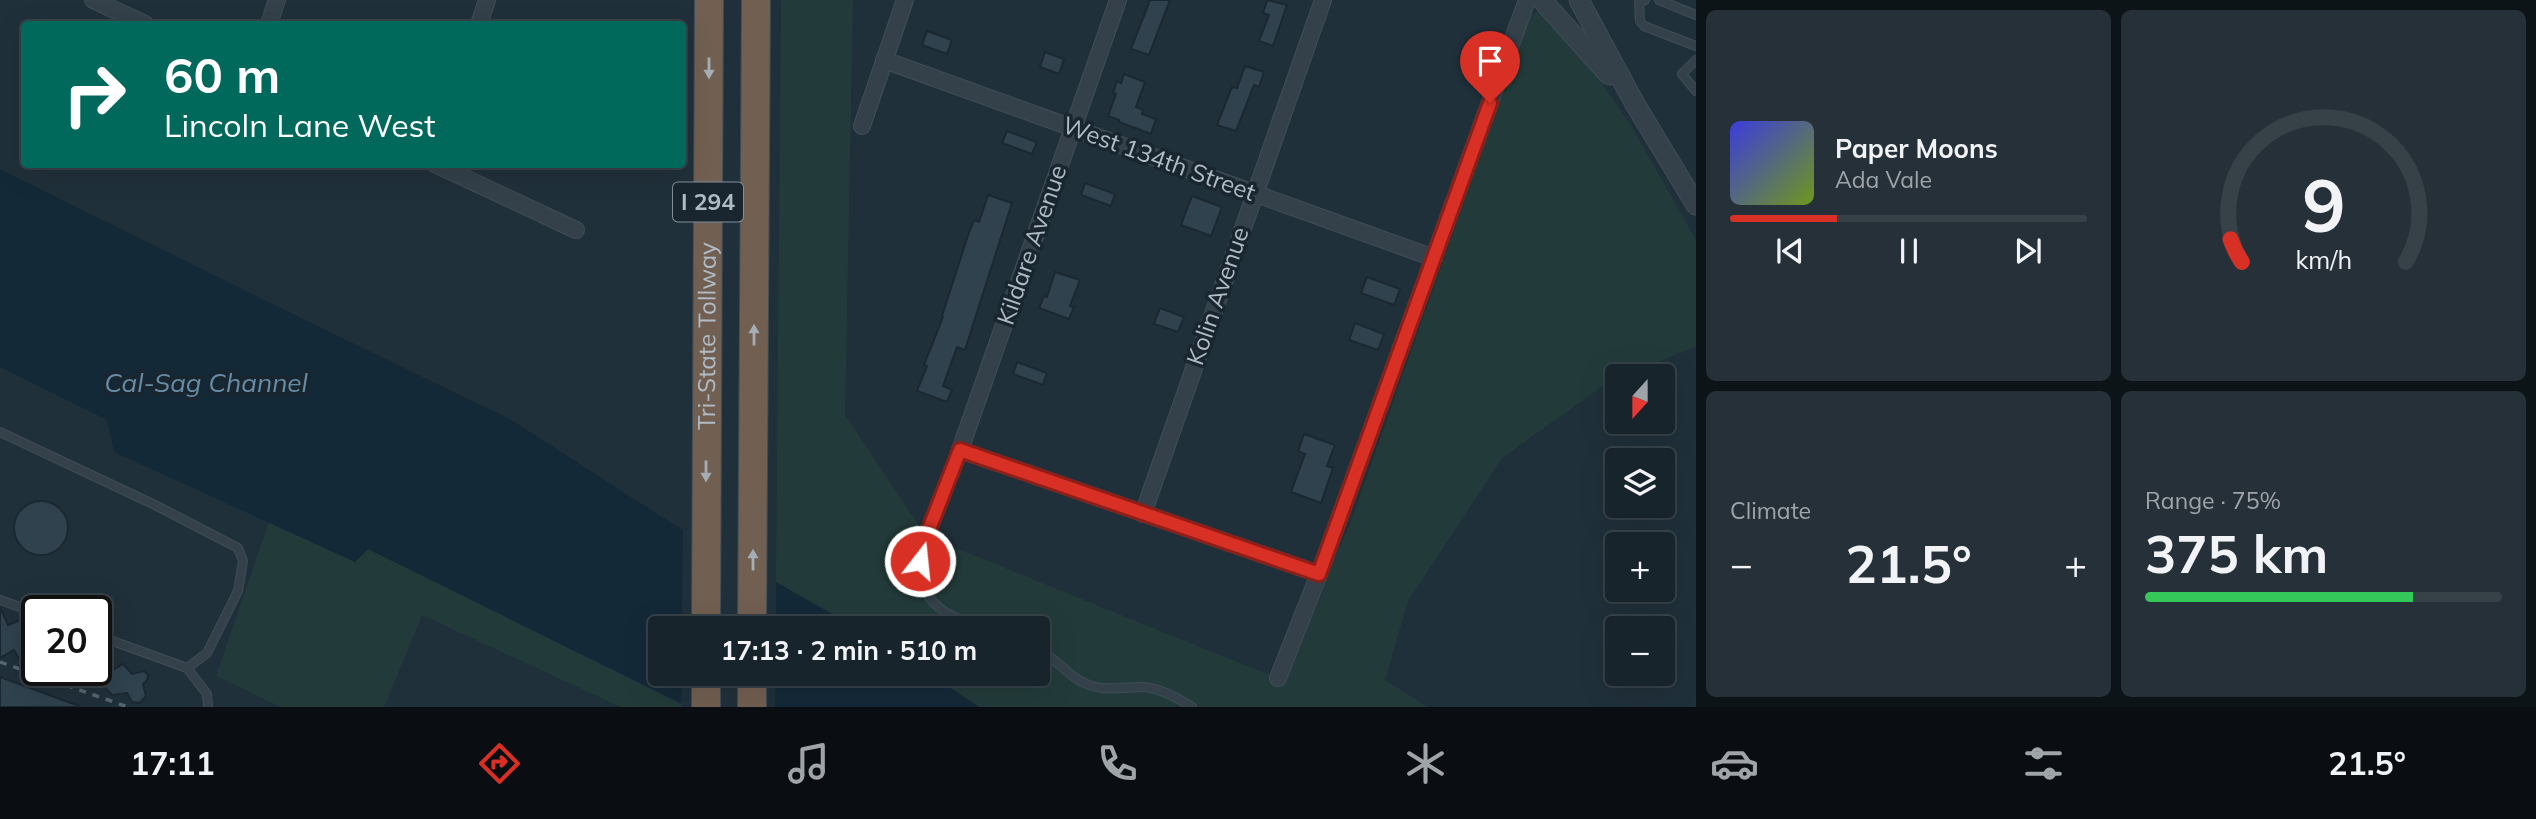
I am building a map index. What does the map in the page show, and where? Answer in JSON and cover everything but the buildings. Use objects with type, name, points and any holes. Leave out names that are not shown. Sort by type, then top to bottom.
[{"type":"highway","name":"Tri-State Tollway","points":[[706,616],[709,0]]},
{"type":"highway","name":"Tri-State Tollway","points":[[752,616],[756,0]]},
{"type":"highway","points":[[705,707],[706,686]]},
{"type":"highway","points":[[752,686],[752,707]]},
{"type":"street","points":[[93,0],[138,21]]},
{"type":"street","points":[[269,21],[277,0]]},
{"type":"street","points":[[480,21],[487,0]]},
{"type":"street","points":[[862,126],[905,0]]},
{"type":"street","name":"Kildare Avenue","points":[[960,450],[1118,0]]},
{"type":"street","name":"Kolin Avenue","points":[[1143,514],[1323,0]]},
{"type":"street","points":[[1278,678],[1319,574],[1527,0]]},
{"type":"street","points":[[1542,0],[1635,104]]},
{"type":"street","points":[[1579,0],[1635,104],[1696,205]]},
{"type":"street","points":[[1588,0],[1590,23]]},
{"type":"street","name":"West 134th Street","points":[[884,60],[1434,258]]},
{"type":"street","points":[[444,168],[576,230]]},
{"type":"street","points":[[960,450],[1319,574]]},
{"type":"lane","points":[[1645,0],[1639,3],[1640,21],[1644,26],[1696,46]]},
{"type":"lane","points":[[1659,0],[1696,15]]},
{"type":"lane","points":[[1696,60],[1682,74],[1696,91]]},
{"type":"lane","points":[[0,432],[238,548],[243,561],[238,591],[207,653],[187,668]]},
{"type":"lane","points":[[956,616],[944,611],[932,601],[920,574],[920,561],[926,537],[960,450]]},
{"type":"lane","points":[[0,600],[21,607]]},
{"type":"lane","points":[[112,641],[187,668],[207,694],[208,707]]},
{"type":"lane","points":[[1050,656],[1090,686],[1109,689],[1145,687],[1165,692],[1192,707]]},
{"type":"green space","points":[[781,0],[853,0],[845,415],[926,536],[1277,678],[1349,527],[1530,15],[1540,11],[1584,58],[1630,124],[1696,240],[1696,346],[1654,364],[1605,364],[1605,385],[1502,458],[1408,601],[1385,680],[1428,707],[979,707],[947,686],[1050,686],[1050,616],[836,616],[776,582]]},
{"type":"green space","points":[[269,522],[355,561],[368,549],[681,703],[681,707],[621,707],[422,615],[384,707],[281,707],[216,676]]},
{"type":"water","name":"Cal-Sag Channel","points":[[0,169],[510,419],[673,524],[836,616],[648,616],[648,686],[947,686],[979,707],[688,707],[368,549],[355,562],[114,452],[107,420],[0,367]]},
{"type":"pier","points":[[683,526],[776,578],[776,616],[682,616]]},
{"type":"pier","points":[[682,686],[776,686],[775,707],[681,707]]},
{"type":"railway","points":[[0,662],[128,707]]},
{"type":"route","points":[[920,561],[926,537],[960,450],[1319,574],[1490,103]]}]
